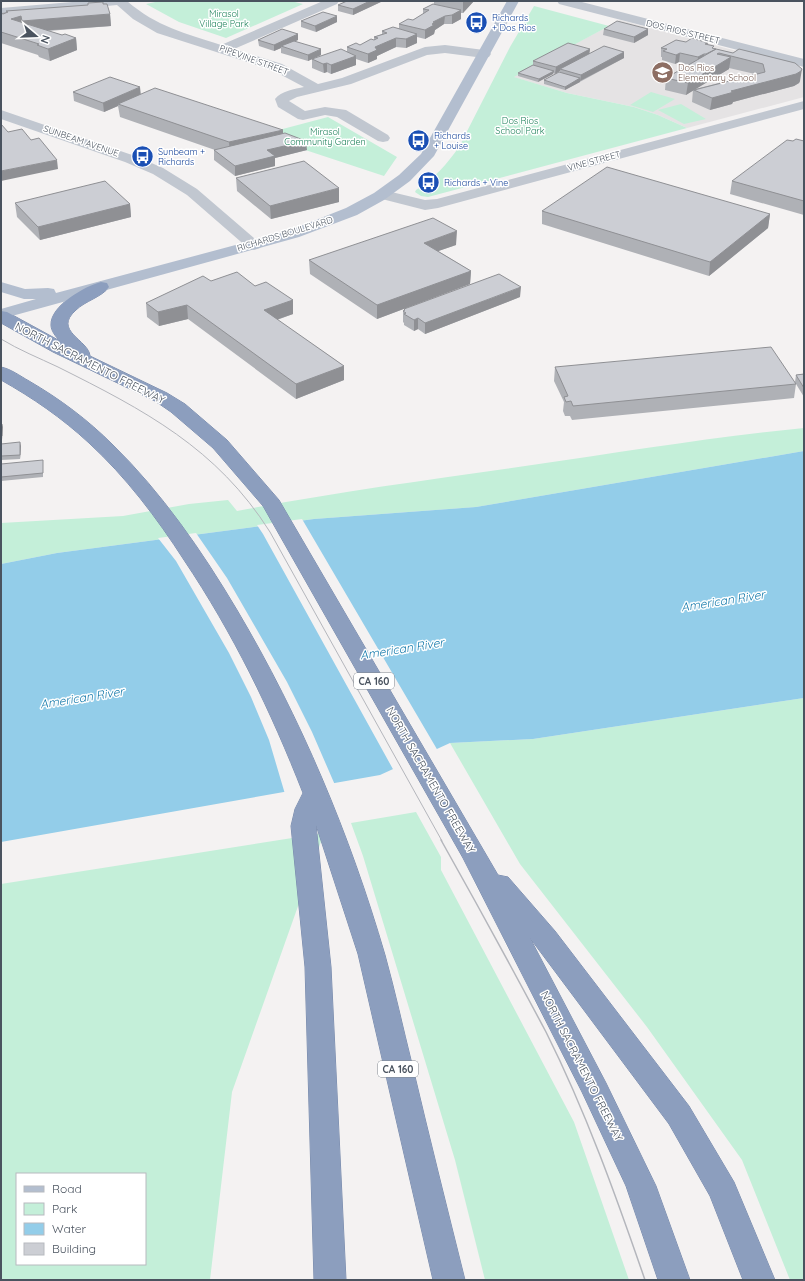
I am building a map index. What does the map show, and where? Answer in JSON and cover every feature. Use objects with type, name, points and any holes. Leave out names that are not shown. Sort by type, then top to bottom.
[{"type":"highway","points":[[90,363],[62,333],[59,324],[63,311],[101,287]]},
{"type":"highway","name":"NORTH SACRAMENTO FREEWAY","points":[[5,318],[90,363],[161,397],[178,408],[220,444],[272,504],[476,858],[596,1090],[641,1186],[674,1280]]},
{"type":"highway","name":"CA 160","points":[[1,372],[41,396],[76,422],[122,465],[151,498],[205,576],[232,620],[255,661],[292,735],[316,792],[371,956],[449,1280]]},
{"type":"highway","points":[[316,792],[307,809],[303,826],[318,967],[330,1280]]},
{"type":"highway","points":[[476,858],[546,938],[679,1115],[723,1191],[759,1280]]},
{"type":"main road","name":"RICHARDS BOULEVARD","points":[[5,318],[101,287],[254,245],[322,224],[361,208],[383,196],[414,171],[427,156],[513,1]]},
{"type":"main road","points":[[1,288],[17,293],[39,294],[101,287]]},
{"type":"street","points":[[1,12],[117,1]]},
{"type":"street","name":"PIPEVINE STREET","points":[[120,1],[137,16],[162,30],[277,66],[316,88]]},
{"type":"street","points":[[223,49],[333,1]]},
{"type":"street","name":"DOS RIOS STREET","points":[[563,1],[804,63]]},
{"type":"street","points":[[383,138],[341,113],[325,111],[303,116],[283,104],[282,99],[292,94],[346,80],[425,51],[445,49],[484,54]]},
{"type":"street","name":"VINE STREET","points":[[383,196],[425,205],[438,203],[804,104]]},
{"type":"street","name":"SUNBEAM AVENUE","points":[[1,114],[130,159],[158,171],[192,192],[254,245]]},
{"type":"shaded area","name":"Dos Rios Elementary School","points":[[620,20],[804,69],[804,97],[687,128],[658,115],[634,107],[567,93],[513,77]]},
{"type":"green space","name":"Mirasol Village Park","points":[[160,1],[291,1],[303,4],[226,38],[179,22],[146,4]]},
{"type":"green space","name":"Dos Rios School Park","points":[[534,6],[609,26],[514,77],[567,93],[634,107],[658,115],[687,128],[428,197],[421,196],[415,192],[416,190],[440,171],[459,147],[510,47]]},
{"type":"green space","points":[[651,92],[675,99],[653,112],[630,105]]},
{"type":"green space","points":[[681,104],[706,119],[684,124],[658,110]]},
{"type":"green space","name":"Mirasol Community Garden","points":[[328,117],[397,157],[384,176],[260,135]]},
{"type":"green space","points":[[804,428],[804,451],[476,507],[314,519],[57,553],[1,564],[1,523],[123,516],[189,504],[228,500],[237,511],[421,481],[702,440]]},
{"type":"green space","points":[[804,698],[804,1280],[790,1280],[742,1160],[647,1027],[520,864],[450,743],[533,739]]},
{"type":"green space","points":[[416,812],[441,857],[441,870],[574,1122],[629,1280],[485,1280],[455,1160],[363,856],[351,823]]},
{"type":"green space","points":[[324,833],[232,1092],[210,1280],[1,1280],[1,884]]},
{"type":"water","name":"American River","points":[[804,451],[804,698],[533,739],[450,743],[380,775],[1,842],[1,564],[57,553],[314,519],[476,507]]},
{"type":"pier","points":[[302,519],[438,751],[394,771],[257,525]]},
{"type":"pier","points":[[196,533],[227,578],[287,682],[312,732],[335,785],[285,794],[269,740],[251,697],[229,653],[176,561],[158,538]]},
{"type":"building","points":[[347,1],[370,1],[353,9],[338,5]]},
{"type":"building","points":[[103,2],[103,4],[107,4],[110,14],[22,21],[21,16],[11,19],[76,38],[48,49],[37,45],[39,44],[1,32],[1,13],[3,14],[8,12],[6,11],[88,5],[88,3]]},
{"type":"building","points":[[433,4],[461,10],[433,22],[435,23],[432,24],[434,25],[425,30],[399,24],[408,19],[413,20],[429,10],[423,9]]},
{"type":"building","points":[[323,12],[337,16],[315,26],[301,21]]},
{"type":"building","points":[[617,21],[648,29],[634,37],[604,29]]},
{"type":"building","points":[[393,27],[417,34],[406,39],[396,38],[375,47],[377,50],[368,54],[347,47],[356,43],[360,45],[371,39],[374,40],[378,38],[374,37],[387,33],[382,31]]},
{"type":"building","points":[[282,29],[298,34],[274,45],[258,40]]},
{"type":"building","points":[[692,38],[708,43],[705,44],[714,46],[712,48],[716,49],[698,57],[680,53],[676,55],[663,51],[667,49],[661,48],[676,40],[686,42]]},
{"type":"building","points":[[294,41],[321,49],[308,55],[281,46]]},
{"type":"building","points":[[568,43],[590,49],[556,67],[533,61]]},
{"type":"building","points":[[604,46],[624,52],[581,75],[560,69]]},
{"type":"building","points":[[341,49],[356,56],[331,65],[327,63],[323,64],[312,59]]},
{"type":"building","points":[[716,49],[733,53],[739,49],[795,63],[802,69],[796,74],[731,91],[734,92],[712,98],[694,90],[765,72],[763,64],[719,53],[717,54],[731,57],[688,83],[666,78]]},
{"type":"building","points":[[533,65],[554,71],[539,79],[518,73]]},
{"type":"building","points":[[559,72],[580,78],[565,87],[544,80]]},
{"type":"building","points":[[110,77],[140,87],[103,103],[73,92]]},
{"type":"building","points":[[155,88],[283,130],[229,142],[118,104]]},
{"type":"building","points":[[1,124],[8,132],[22,129],[31,140],[39,138],[57,160],[1,171]]},
{"type":"building","points":[[285,133],[306,141],[267,150],[275,156],[235,166],[214,150]]},
{"type":"building","points":[[796,139],[804,141],[804,201],[732,181],[787,140],[793,141]]},
{"type":"building","points":[[304,161],[339,188],[270,206],[236,178]]},
{"type":"building","points":[[607,167],[770,214],[710,262],[542,211]]},
{"type":"building","points":[[105,181],[130,204],[38,227],[15,203]]},
{"type":"building","points":[[433,218],[457,231],[424,243],[471,271],[377,305],[309,260]]},
{"type":"building","points":[[237,272],[255,286],[266,282],[293,300],[264,310],[344,366],[296,384],[187,305],[158,312],[146,303],[203,276],[211,281]]},
{"type":"building","points":[[499,274],[521,287],[425,323],[418,318],[414,320],[404,314],[406,313],[403,311],[405,310],[404,309]]},
{"type":"building","points":[[771,347],[796,384],[573,406],[571,401],[566,402],[564,397],[568,396],[555,367]]},
{"type":"building","points":[[804,374],[804,388],[796,375]]},
{"type":"building","points":[[2,424],[2,436],[1,436]]},
{"type":"building","points":[[20,442],[20,455],[1,456],[1,444]]},
{"type":"building","points":[[43,460],[43,473],[1,477],[1,464]]},
{"type":"tram line","points":[[1,339],[90,383],[149,416],[202,454],[227,477],[249,503],[270,532],[442,841]]},
{"type":"tram line","points":[[441,840],[561,1062],[600,1154],[645,1280]]},
{"type":"place","name":"Richards + Dos Rios","points":[[476,23]]},
{"type":"place","name":"Dos Rios Elementary School","points":[[662,73]]},
{"type":"place","name":"Richards + Louise","points":[[418,141]]},
{"type":"place","name":"Sunbeam + Richards","points":[[143,157]]},
{"type":"place","name":"Richards + Vine","points":[[428,183]]}]
